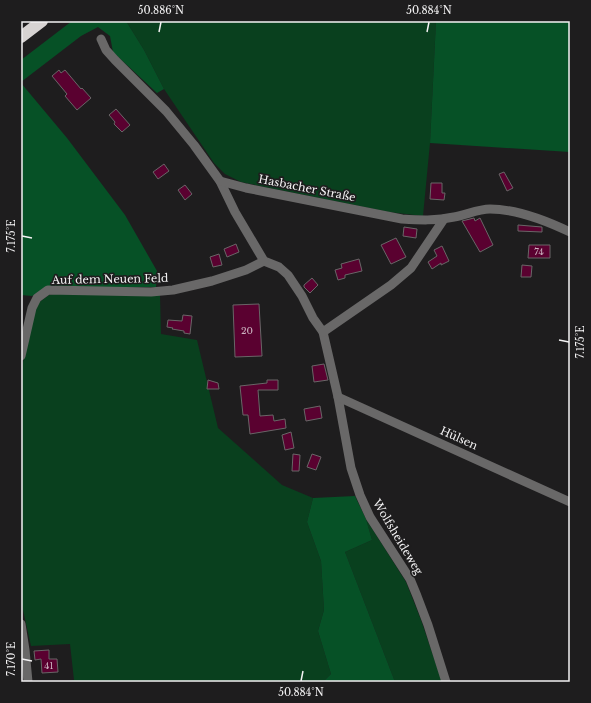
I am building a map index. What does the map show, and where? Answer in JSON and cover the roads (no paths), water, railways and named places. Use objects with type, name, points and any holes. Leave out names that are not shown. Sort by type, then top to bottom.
[{"type":"highway","points":[[21,37],[42,21]]},
{"type":"street","points":[[101,40],[106,50],[166,111],[194,145],[220,181],[235,212],[264,261]]},
{"type":"street","name":"Hasbacher Straße","points":[[220,181],[246,188],[402,219],[444,219],[481,210],[500,210],[528,216],[570,232]]},
{"type":"street","points":[[323,332],[391,285],[410,268],[444,219]]},
{"type":"street","name":"Wolfsheideweg","points":[[264,261],[279,267],[288,274],[323,332],[352,468],[360,495],[370,517],[410,579],[428,625],[446,682]]},
{"type":"street","name":"Auf dem Neuen Feld","points":[[21,356],[32,308],[37,298],[48,290],[151,292],[173,290],[212,281],[246,270],[264,261]]},
{"type":"street","name":"Hülsen","points":[[338,397],[570,502]]},
{"type":"street","points":[[21,624],[28,682]]}]
